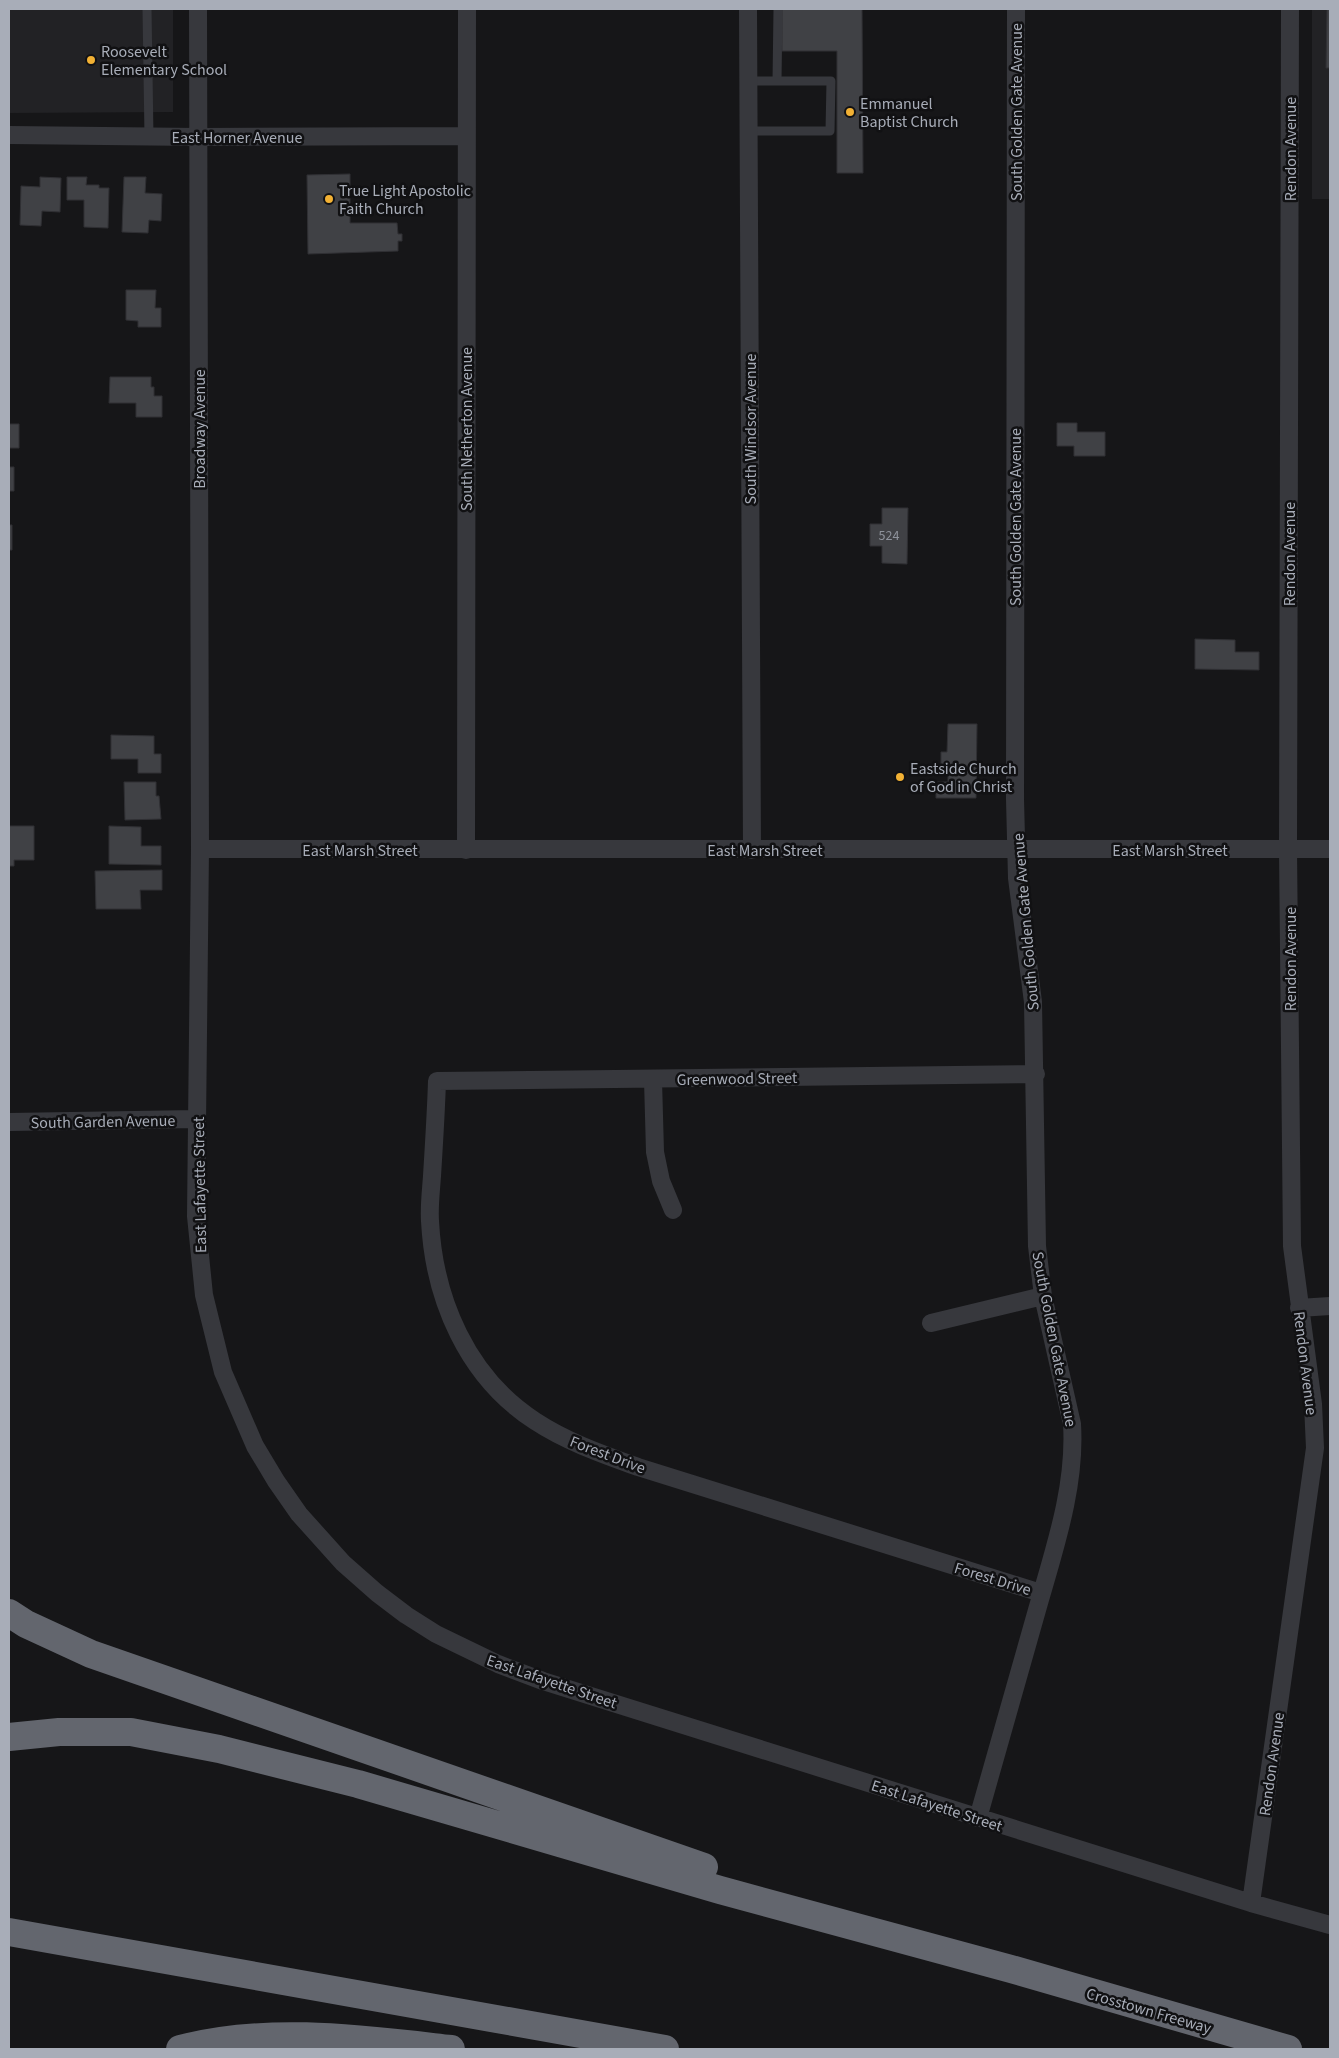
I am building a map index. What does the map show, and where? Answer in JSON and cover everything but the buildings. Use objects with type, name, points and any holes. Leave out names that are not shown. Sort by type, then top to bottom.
[{"type":"highway","points":[[9,1612],[26,1624],[91,1654],[722,1874],[1011,1969]]},
{"type":"highway","points":[[9,1737],[59,1732],[130,1732],[219,1749],[358,1784],[720,1890],[1011,1969]]},
{"type":"highway","points":[[9,1932],[665,2049]]},
{"type":"highway","name":"Crosstown Freeway","points":[[1011,1969],[1288,2049]]},
{"type":"highway","points":[[180,2049],[231,2040],[280,2037],[333,2038],[451,2049]]},
{"type":"street","name":"Broadway Avenue","points":[[198,9],[200,849]]},
{"type":"street","name":"South Netherton Avenue","points":[[466,850],[467,9]]},
{"type":"street","name":"South Windsor Avenue","points":[[748,9],[752,850]]},
{"type":"street","name":"South Golden Gate Avenue","points":[[978,1818],[1054,1550],[1072,1467],[1073,1445],[1072,1424],[1043,1296],[1037,1246],[1034,1002],[1017,878],[1016,9]]},
{"type":"street","name":"Rendon Avenue","points":[[1251,1903],[1315,1448],[1313,1404],[1292,1246],[1288,849],[1290,9]]},
{"type":"street","name":"East Horner Avenue","points":[[9,135],[198,138],[466,136]]},
{"type":"street","name":"East Marsh Street","points":[[200,849],[1330,849]]},
{"type":"street","name":"East Lafayette Street","points":[[200,849],[196,1216],[204,1295],[223,1372],[255,1446],[299,1514],[344,1564],[377,1593],[406,1615],[436,1634],[498,1664],[544,1681],[1251,1903],[1330,1924]]},
{"type":"street","name":"Greenwood Street","points":[[438,1081],[653,1080],[1036,1074]]},
{"type":"street","points":[[653,1080],[655,1152],[661,1181],[674,1210]]},
{"type":"street","name":"Forest Drive","points":[[438,1081],[430,1219],[437,1274],[455,1329],[485,1376],[504,1397],[534,1421],[594,1452],[1042,1593]]},
{"type":"street","name":"South Garden Avenue","points":[[9,1122],[196,1119]]},
{"type":"street","points":[[931,1324],[1043,1296]]},
{"type":"street","points":[[1299,1308],[1330,1306]]},
{"type":"lane","points":[[147,9],[149,137]]},
{"type":"lane","points":[[778,9],[778,81]]},
{"type":"lane","points":[[749,81],[830,81],[830,131],[749,132]]},
{"type":"shaded area","name":"Roosevelt Elementary School","points":[[9,9],[173,9],[173,112],[9,113]]},
{"type":"shaded area","points":[[1312,9],[1330,9],[1330,199],[1312,199]]},
{"type":"place","name":"Roosevelt Elementary School","points":[[91,60]]},
{"type":"place","name":"Emmanuel Baptist Church","points":[[850,112]]},
{"type":"place","name":"True Light Apostolic Faith Church","points":[[329,199]]},
{"type":"place","name":"Eastside Church of God in Christ","points":[[900,777]]}]
